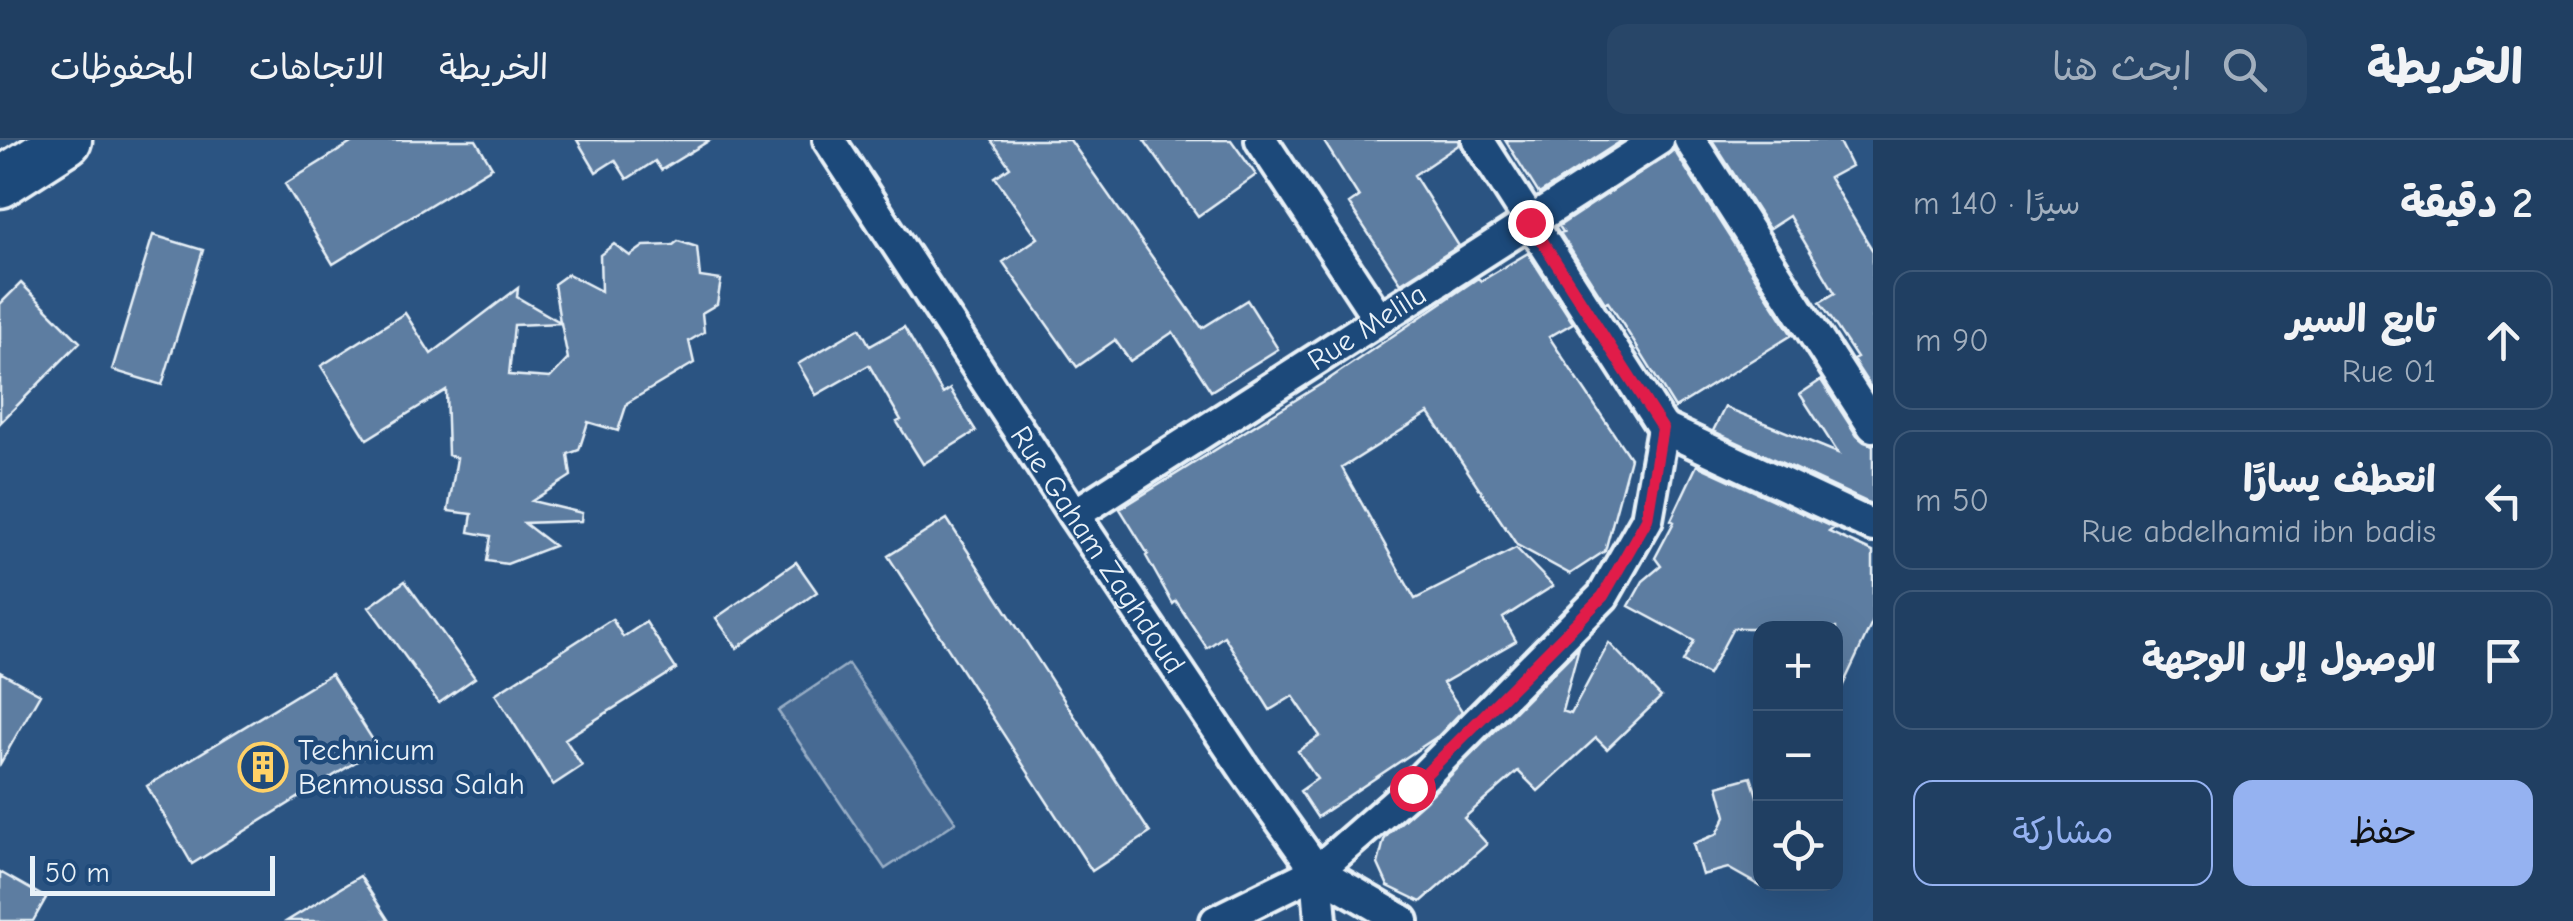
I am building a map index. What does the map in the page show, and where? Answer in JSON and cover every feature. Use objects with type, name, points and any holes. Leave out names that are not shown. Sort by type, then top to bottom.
[{"type":"main road","points":[[0,183],[67,140]]},
{"type":"street","name":"Rue Gaham Zaghdoud","points":[[829,140],[1074,515],[1318,872],[1403,921]]},
{"type":"street","points":[[1261,140],[1379,319]]},
{"type":"street","points":[[1478,140],[1662,428],[1873,526]]},
{"type":"street","name":"Rue Melila","points":[[1074,515],[1658,140]]},
{"type":"street","points":[[1690,140],[1873,426]]},
{"type":"street","points":[[1216,921],[1318,872],[1412,788],[1603,596],[1647,519],[1662,428]]},
{"type":"street","points":[[1318,872],[1321,921]]},
{"type":"shaded area","points":[[848,664],[956,822],[885,869],[778,711]]},
{"type":"building","points":[[356,140],[476,140],[492,167],[333,264],[285,184]]},
{"type":"building","points":[[577,140],[710,140],[661,170],[655,161],[627,179],[615,160],[596,172]]},
{"type":"building","points":[[991,140],[1070,140],[1202,328],[1247,300],[1278,349],[1211,391],[1173,332],[1130,361],[1115,340],[1077,367],[1003,262],[1038,238],[995,177],[1010,167]]},
{"type":"building","points":[[1144,140],[1231,140],[1256,175],[1198,216]]},
{"type":"building","points":[[1323,140],[1459,140],[1460,144],[1414,175],[1459,246],[1401,283],[1349,204],[1359,197]]},
{"type":"building","points":[[1505,140],[1623,140],[1539,194]]},
{"type":"building","points":[[1712,140],[1838,140],[1851,166],[1829,178],[1873,251],[1873,391],[1853,360],[1857,358],[1820,302],[1835,293],[1789,216],[1769,229]]},
{"type":"building","points":[[1674,150],[1792,335],[1675,408],[1559,226]]},
{"type":"building","points":[[153,235],[203,250],[162,385],[112,370]]},
{"type":"building","points":[[678,241],[697,247],[700,277],[721,280],[717,304],[702,313],[704,332],[689,341],[694,363],[627,403],[618,431],[588,422],[579,450],[568,454],[571,476],[532,501],[582,513],[581,521],[524,523],[554,546],[507,564],[487,561],[491,536],[469,532],[472,514],[448,511],[457,458],[448,455],[446,390],[367,439],[321,366],[405,313],[431,354],[518,288],[517,297],[560,322],[554,284],[568,274],[601,291],[600,255],[614,244],[630,256],[644,246],[673,245]],"holes":[[[561,323],[568,359],[550,378],[509,375],[514,325]]]},
{"type":"building","points":[[1528,253],[1573,323],[1549,337],[1630,458],[1605,551],[1570,574],[1517,545],[1429,413],[1342,468],[1415,599],[1516,548],[1553,586],[1503,618],[1516,641],[1443,683],[1462,711],[1438,736],[1317,817],[1300,791],[1317,779],[1298,751],[1320,736],[1293,696],[1270,710],[1224,636],[1207,648],[1176,601],[1173,604],[1120,509],[1326,381],[1478,278],[1481,281]]},
{"type":"building","points":[[21,283],[80,342],[0,423],[0,304]]},
{"type":"building","points":[[904,327],[943,394],[950,389],[976,431],[923,464],[869,365],[816,395],[798,364],[860,328],[870,346]]},
{"type":"building","points":[[1821,380],[1857,436],[1873,445],[1873,505],[1713,431],[1725,407],[1838,453],[1800,394]]},
{"type":"building","points":[[1697,465],[1834,528],[1829,532],[1873,552],[1873,621],[1843,685],[1843,621],[1753,621],[1753,628],[1733,628],[1708,675],[1683,662],[1694,641],[1629,606],[1643,581],[1661,566],[1655,558],[1674,522],[1671,520]]},
{"type":"building","points":[[947,519],[1150,833],[1092,871],[888,556]]},
{"type":"building","points":[[796,562],[817,592],[737,648],[716,618]]},
{"type":"building","points":[[405,581],[475,678],[439,703],[369,607]]},
{"type":"building","points":[[612,619],[623,637],[646,622],[676,669],[565,739],[582,766],[553,785],[495,694]]},
{"type":"building","points":[[1609,643],[1661,697],[1607,749],[1596,738],[1538,791],[1518,771],[1464,818],[1487,844],[1421,902],[1388,886],[1378,864],[1390,832],[1579,647],[1562,711],[1571,714]]},
{"type":"building","points":[[0,672],[40,694],[0,764]]},
{"type":"building","name":"Technicum Benmoussa Salah","points":[[331,674],[378,748],[192,864],[147,786]]},
{"type":"building","points":[[1751,777],[1753,882],[1728,868],[1702,875],[1693,844],[1717,834],[1726,816],[1718,786]]},
{"type":"building","points":[[0,872],[46,898],[33,921],[0,921]]},
{"type":"building","points":[[360,876],[389,921],[287,921]]},
{"type":"place","name":"Technicum Benmoussa Salah","points":[[263,767]]},
{"type":"route","points":[[1412,788],[1603,596],[1647,519],[1662,428],[1530,222]]}]
